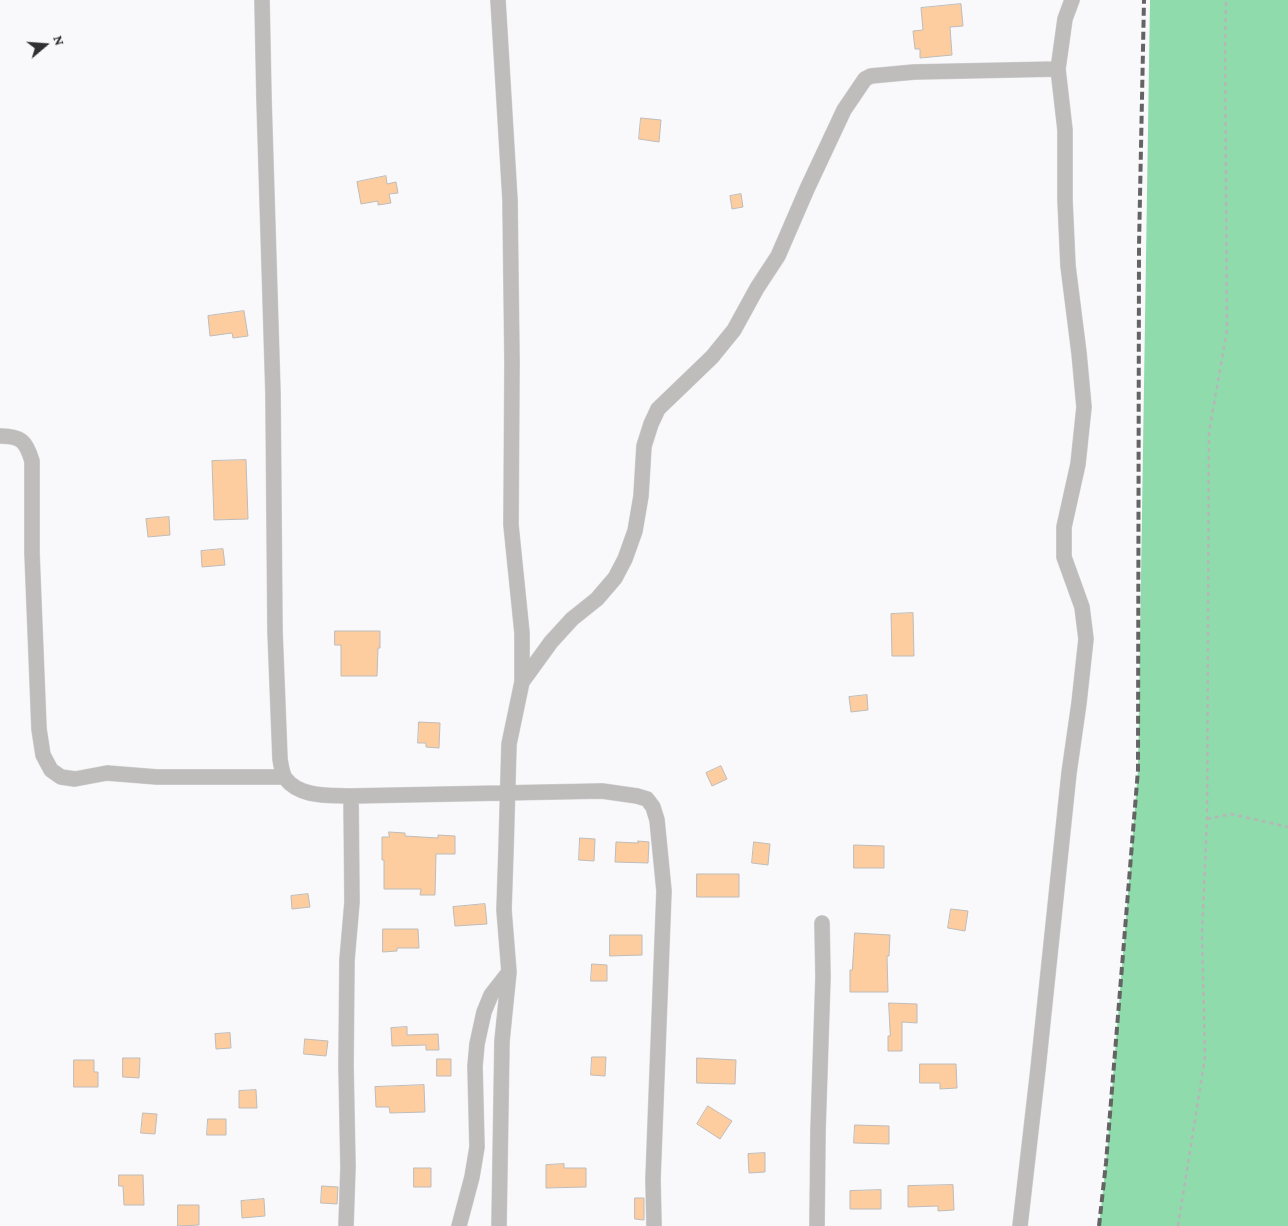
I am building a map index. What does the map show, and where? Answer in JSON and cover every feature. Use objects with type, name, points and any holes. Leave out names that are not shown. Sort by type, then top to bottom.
[{"type":"street","points":[[262,0],[273,394],[275,631],[280,759],[284,777],[294,787],[313,794],[351,796],[602,791],[637,796],[647,800],[653,806],[657,820],[664,891],[654,1161],[654,1226]]},
{"type":"street","points":[[498,0],[510,200],[512,362],[510,525],[522,633],[522,682],[508,744],[504,910],[509,972],[502,1040],[499,1226]]},
{"type":"street","points":[[1020,1226],[1069,772],[1086,639],[1082,607],[1064,557],[1064,527],[1078,464],[1084,407],[1068,266],[1065,200],[1065,130],[1058,69],[1066,19],[1072,0]]},
{"type":"street","points":[[522,682],[550,642],[572,619],[597,599],[615,578],[625,559],[635,531],[642,496],[644,446],[658,409],[712,356],[734,330],[778,256],[844,110],[864,79],[871,76],[914,72],[1058,69]]},
{"type":"street","points":[[0,436],[19,439],[28,448],[32,461],[32,553],[39,729],[43,755],[50,770],[61,777],[75,779],[107,773],[157,777],[284,777]]},
{"type":"street","points":[[346,1226],[348,1167],[346,1065],[347,960],[352,902],[351,796]]},
{"type":"street","points":[[817,1226],[823,977],[822,923]]},
{"type":"street","points":[[459,1226],[472,1177],[477,1147],[475,1066],[477,1044],[484,1012],[491,994],[509,972]]},
{"type":"path","points":[[1178,1226],[1205,1057],[1202,933],[1207,819],[1209,432],[1227,330],[1226,0]]},
{"type":"path","points":[[1207,819],[1232,814],[1288,828]]},
{"type":"green space","points":[[1150,0],[1288,0],[1288,1226],[1099,1226],[1106,1163],[1138,770]]},
{"type":"building","points":[[961,4],[963,26],[950,27],[952,55],[920,58],[920,49],[915,49],[913,31],[923,30],[921,8]]},
{"type":"building","points":[[641,118],[661,120],[659,142],[639,139]]},
{"type":"building","points":[[386,176],[387,184],[396,182],[398,193],[389,194],[391,203],[378,205],[378,201],[361,204],[357,182]]},
{"type":"building","points":[[741,194],[743,207],[732,209],[730,196]]},
{"type":"building","points":[[244,311],[248,336],[233,338],[232,333],[210,336],[208,316]]},
{"type":"building","points":[[246,460],[248,519],[214,520],[212,461]]},
{"type":"building","points":[[169,517],[170,535],[148,537],[146,519]]},
{"type":"building","points":[[223,549],[225,565],[202,567],[201,551]]},
{"type":"building","points":[[913,613],[914,656],[892,656],[891,614]]},
{"type":"building","points":[[335,631],[380,631],[377,676],[341,676],[341,645],[335,645]]},
{"type":"building","points":[[867,695],[868,710],[851,712],[849,697]]},
{"type":"building","points":[[419,722],[440,723],[439,748],[426,747],[426,743],[418,743]]},
{"type":"building","points":[[721,766],[727,779],[712,786],[706,773]]},
{"type":"building","points":[[389,832],[405,833],[405,836],[438,838],[438,835],[455,836],[455,854],[436,854],[435,895],[420,895],[421,889],[384,889],[382,837],[389,837]]},
{"type":"building","points":[[580,838],[595,839],[594,861],[579,860]]},
{"type":"building","points":[[638,841],[649,842],[648,863],[615,862],[616,842],[638,843]]},
{"type":"building","points":[[754,842],[770,844],[768,865],[752,863]]},
{"type":"building","points":[[854,845],[884,846],[884,868],[854,868]]},
{"type":"building","points":[[697,874],[739,874],[739,897],[697,897]]},
{"type":"building","points":[[308,894],[310,907],[292,909],[291,896]]},
{"type":"building","points":[[485,904],[487,924],[455,926],[453,907]]},
{"type":"building","points":[[951,909],[968,911],[965,931],[948,928]]},
{"type":"building","points":[[383,929],[418,929],[419,948],[397,948],[397,951],[383,952]]},
{"type":"building","points":[[855,933],[890,935],[889,956],[887,956],[888,992],[850,992],[850,970],[852,970]]},
{"type":"building","points":[[610,935],[642,935],[642,955],[610,956]]},
{"type":"building","points":[[592,964],[607,965],[607,981],[591,981]]},
{"type":"building","points":[[889,1003],[917,1004],[917,1023],[902,1022],[902,1051],[888,1051],[888,1036],[890,1036]]},
{"type":"building","points":[[407,1027],[407,1035],[438,1034],[439,1050],[426,1050],[426,1045],[392,1046],[391,1028]]},
{"type":"building","points":[[230,1033],[231,1048],[216,1049],[215,1034]]},
{"type":"building","points":[[305,1039],[328,1041],[326,1056],[304,1054]]},
{"type":"building","points":[[592,1057],[606,1057],[605,1076],[591,1075]]},
{"type":"building","points":[[123,1058],[140,1058],[139,1078],[123,1077]]},
{"type":"building","points":[[697,1058],[736,1060],[735,1084],[697,1083]]},
{"type":"building","points":[[437,1059],[451,1059],[451,1076],[437,1076]]},
{"type":"building","points":[[74,1060],[94,1060],[94,1072],[98,1072],[98,1087],[74,1087]]},
{"type":"building","points":[[920,1064],[956,1064],[957,1088],[940,1089],[940,1083],[920,1083]]},
{"type":"building","points":[[424,1085],[425,1112],[390,1113],[389,1107],[376,1107],[375,1087]]},
{"type":"building","points":[[256,1090],[257,1108],[239,1108],[239,1091]]},
{"type":"building","points":[[708,1106],[732,1121],[720,1139],[697,1124]]},
{"type":"building","points":[[143,1113],[157,1114],[155,1134],[141,1133]]},
{"type":"building","points":[[208,1119],[226,1119],[226,1135],[207,1135]]},
{"type":"building","points":[[855,1125],[889,1126],[889,1144],[854,1143]]},
{"type":"building","points":[[765,1153],[765,1172],[749,1173],[748,1154]]},
{"type":"building","points":[[564,1164],[564,1168],[586,1168],[586,1187],[546,1188],[546,1165]]},
{"type":"building","points":[[414,1168],[431,1168],[431,1187],[414,1187]]},
{"type":"building","points":[[119,1175],[143,1175],[144,1205],[124,1205],[123,1186],[119,1186]]},
{"type":"building","points":[[953,1185],[954,1210],[938,1211],[938,1206],[908,1207],[908,1186]]},
{"type":"building","points":[[322,1186],[338,1187],[337,1204],[321,1203]]},
{"type":"building","points":[[881,1190],[881,1209],[850,1209],[850,1191]]},
{"type":"building","points":[[635,1198],[644,1198],[644,1220],[635,1219]]},
{"type":"building","points":[[264,1199],[265,1216],[242,1218],[241,1201]]},
{"type":"building","points":[[178,1205],[199,1205],[199,1225],[178,1226]]},
{"type":"railway","points":[[1099,1226],[1106,1163],[1138,770],[1139,246],[1144,0]]}]
